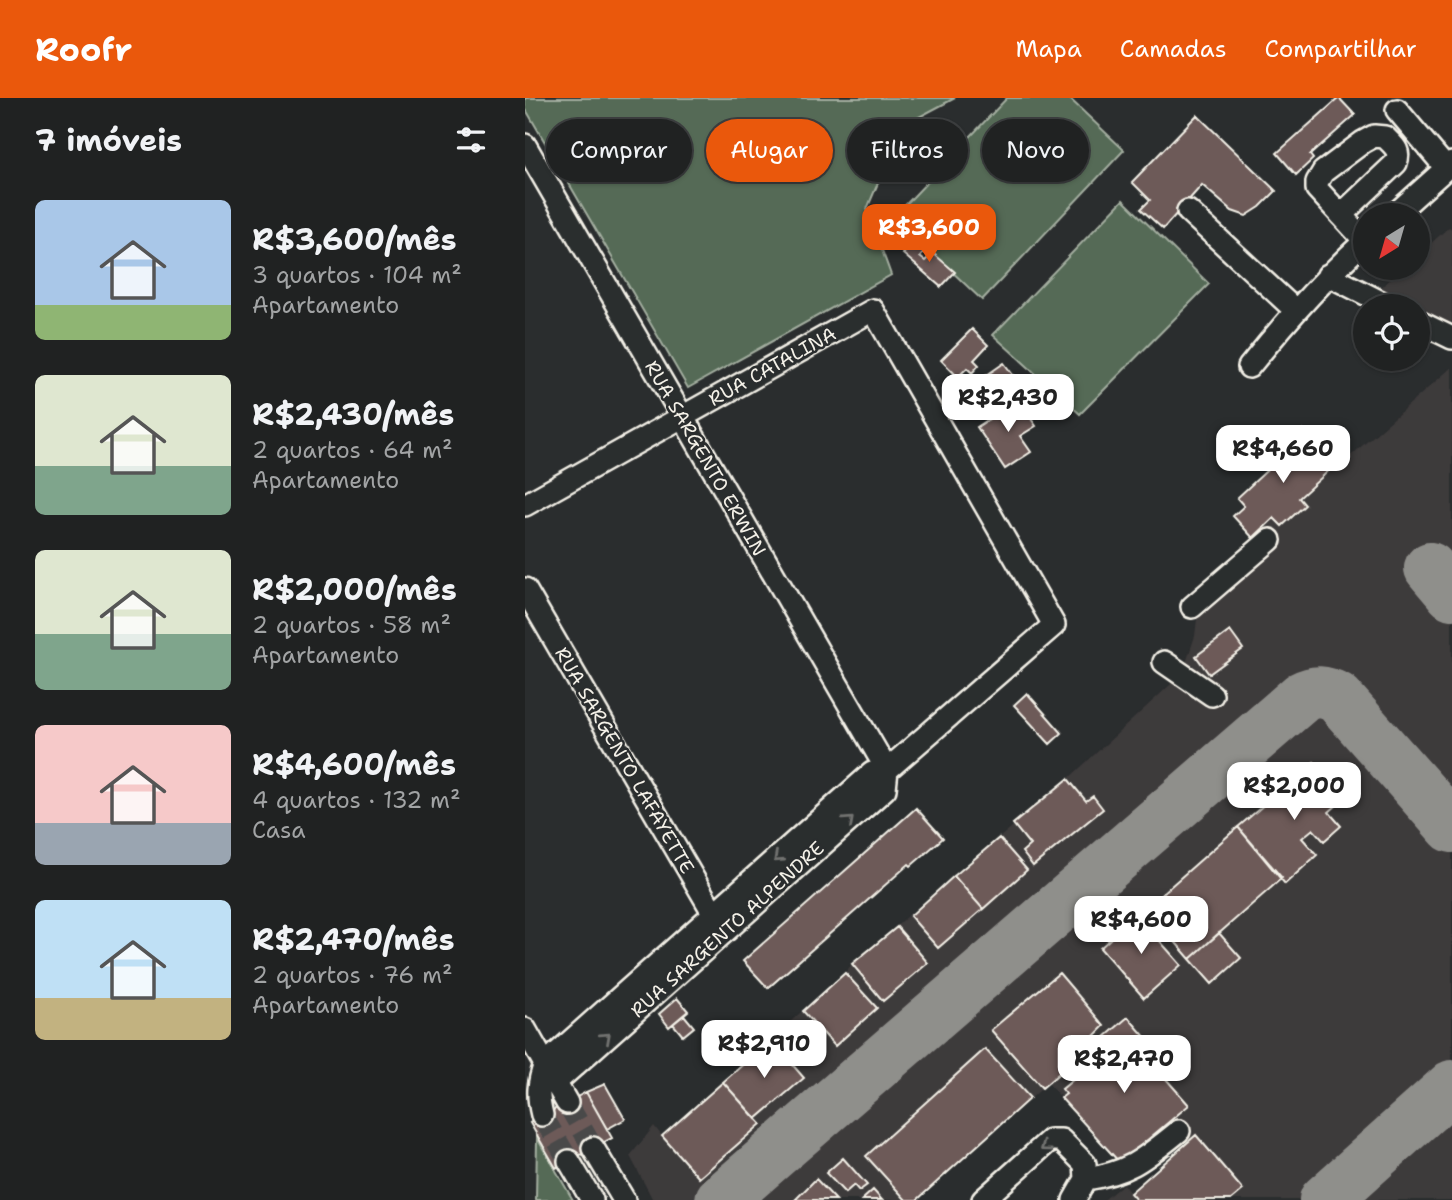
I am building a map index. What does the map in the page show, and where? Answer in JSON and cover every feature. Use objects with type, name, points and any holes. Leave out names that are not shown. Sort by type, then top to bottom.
[{"type":"lane","points":[[1397,110],[1449,166],[1407,203]]},
{"type":"lane","name":"RUA SARGENTO ERWIN","points":[[525,145],[887,770]]},
{"type":"lane","points":[[1188,211],[1295,310]]},
{"type":"lane","points":[[1341,215],[1353,228]]},
{"type":"lane","points":[[1249,368],[1295,310],[1353,252]]},
{"type":"lane","points":[[1328,275],[1365,294]]},
{"type":"lane","name":"RUA CATALINA","points":[[525,505],[873,310],[1054,625]]},
{"type":"lane","points":[[1430,327],[1452,338]]},
{"type":"lane","points":[[1192,607],[1270,540]]},
{"type":"lane","name":"RUA SARGENTO LAFAYETTE","points":[[525,589],[719,923]]},
{"type":"lane","name":"RUA SARGENTO ALPENDRE","points":[[555,1083],[628,1004],[813,840],[872,773],[887,770],[1054,625]]},
{"type":"lane","points":[[1164,662],[1212,695]]},
{"type":"lane","name":"RUA SARGENTO ALPENDRE","points":[[545,1064],[628,1004]]},
{"type":"lane","points":[[525,1029],[567,1102]]},
{"type":"lane","points":[[543,1115],[537,1097],[538,1081],[545,1064]]},
{"type":"lane","points":[[1086,1179],[1111,1175],[1140,1163],[1179,1130]]},
{"type":"lane","points":[[993,1197],[1050,1140],[1061,1140],[1085,1164],[1086,1179],[1074,1200]]},
{"type":"lane","points":[[592,1200],[574,1170],[597,1156],[624,1200]]},
{"type":"shaded area","points":[[1449,227],[1452,229],[1452,328],[1430,317],[1430,294],[1383,294],[1377,291],[1389,280],[1430,280],[1430,244]]},
{"type":"shaded area","points":[[1452,367],[1452,1200],[1104,1200],[1123,1184],[1130,1193],[1190,1140],[1172,1119],[1120,1163],[1048,1083],[917,1200],[653,1200],[630,1156],[654,1126],[662,1136],[852,964],[1068,779],[1170,685],[1186,663],[1195,636],[1198,611],[1283,543],[1265,526],[1253,538],[1233,516],[1244,506],[1237,498],[1279,459],[1276,455],[1303,430],[1338,467]]},
{"type":"green space","points":[[525,98],[955,98],[915,119],[847,119],[847,182],[878,182],[867,209],[891,275],[688,388],[568,182],[692,182],[692,119],[546,119],[546,144],[525,108]]},
{"type":"green space","points":[[1007,98],[1069,98],[1124,150],[982,300],[894,217],[927,182],[968,182],[968,139],[982,124],[982,182],[1089,182],[1089,119],[987,119]]},
{"type":"green space","points":[[1123,200],[1209,284],[1080,414],[993,335]]},
{"type":"green space","points":[[537,1138],[573,1200],[536,1200]]},
{"type":"building","points":[[1339,98],[1355,115],[1310,155],[1313,159],[1296,175],[1277,153]]},
{"type":"building","points":[[1197,115],[1276,191],[1246,216],[1232,211],[1202,185],[1163,229],[1141,209],[1150,200],[1132,182]]},
{"type":"building","points":[[915,241],[926,250],[920,257],[925,261],[933,253],[955,272],[941,287],[903,254]]},
{"type":"building","points":[[972,329],[988,345],[974,360],[979,365],[972,373],[967,368],[958,377],[941,360]]},
{"type":"building","points":[[1004,363],[1022,387],[979,418],[961,393]]},
{"type":"building","points":[[1018,400],[1036,426],[1020,436],[1031,452],[1005,469],[977,427]]},
{"type":"building","points":[[1303,430],[1335,465],[1299,498],[1305,505],[1282,526],[1274,518],[1253,538],[1233,516],[1244,506],[1237,498],[1279,459],[1276,455]]},
{"type":"building","points":[[1230,631],[1243,649],[1209,674],[1196,656]]},
{"type":"building","points":[[1027,693],[1062,733],[1050,744],[1014,705]]},
{"type":"building","points":[[1314,762],[1345,798],[1329,812],[1341,826],[1324,841],[1313,829],[1302,838],[1317,855],[1285,884],[1238,827]]},
{"type":"building","points":[[1068,779],[1086,801],[1093,796],[1103,809],[1033,866],[1022,852],[1030,845],[1013,824]]},
{"type":"building","points":[[916,808],[943,838],[911,866],[909,864],[768,988],[743,961]]},
{"type":"building","points":[[1238,827],[1282,878],[1190,959],[1146,908]]},
{"type":"building","points":[[999,838],[1027,870],[983,909],[954,876]]},
{"type":"building","points":[[954,876],[983,909],[938,948],[910,916]]},
{"type":"building","points":[[1137,915],[1181,965],[1144,998],[1100,948]]},
{"type":"building","points":[[897,927],[928,963],[883,1001],[852,964]]},
{"type":"building","points":[[1219,933],[1241,958],[1212,984],[1190,959]]},
{"type":"building","points":[[845,973],[877,1008],[835,1046],[803,1011]]},
{"type":"building","points":[[1059,973],[1104,1026],[1091,1039],[1094,1043],[1042,1088],[991,1030]]},
{"type":"building","points":[[677,998],[688,1011],[669,1027],[659,1014]]},
{"type":"building","points":[[684,1015],[694,1027],[683,1036],[673,1024]]},
{"type":"building","points":[[1128,1017],[1146,1038],[1137,1046],[1189,1105],[1120,1163],[1061,1098],[1066,1094],[1062,1089],[1092,1064],[1101,1074],[1107,1068],[1102,1063],[1108,1057],[1097,1044]]},
{"type":"building","points":[[771,1040],[804,1078],[756,1119],[723,1082]]},
{"type":"building","points":[[985,1049],[1030,1098],[917,1200],[906,1200],[866,1156]]},
{"type":"building","points":[[723,1082],[761,1124],[699,1178],[662,1136]]},
{"type":"building","points":[[605,1084],[625,1119],[607,1129],[586,1092]]},
{"type":"building","points":[[586,1092],[612,1138],[556,1168],[530,1123]]},
{"type":"building","points":[[1196,1135],[1243,1190],[1231,1200],[1136,1200],[1130,1193]]},
{"type":"building","points":[[843,1158],[867,1185],[859,1191],[854,1185],[845,1193],[826,1173]]},
{"type":"building","points":[[816,1179],[836,1200],[795,1200]]},
{"type":"building","points":[[873,1190],[882,1200],[862,1200]]},
{"type":"taxiway","points":[[1430,568],[1452,594]]},
{"type":"taxiway","points":[[721,1200],[1302,697],[1320,692],[1338,698],[1452,827]]},
{"type":"taxiway","points":[[1325,1200],[1452,1086]]},
{"type":"tunnel","points":[[567,1103],[593,1148]]},
{"type":"tunnel","points":[[542,1115],[569,1161]]}]
